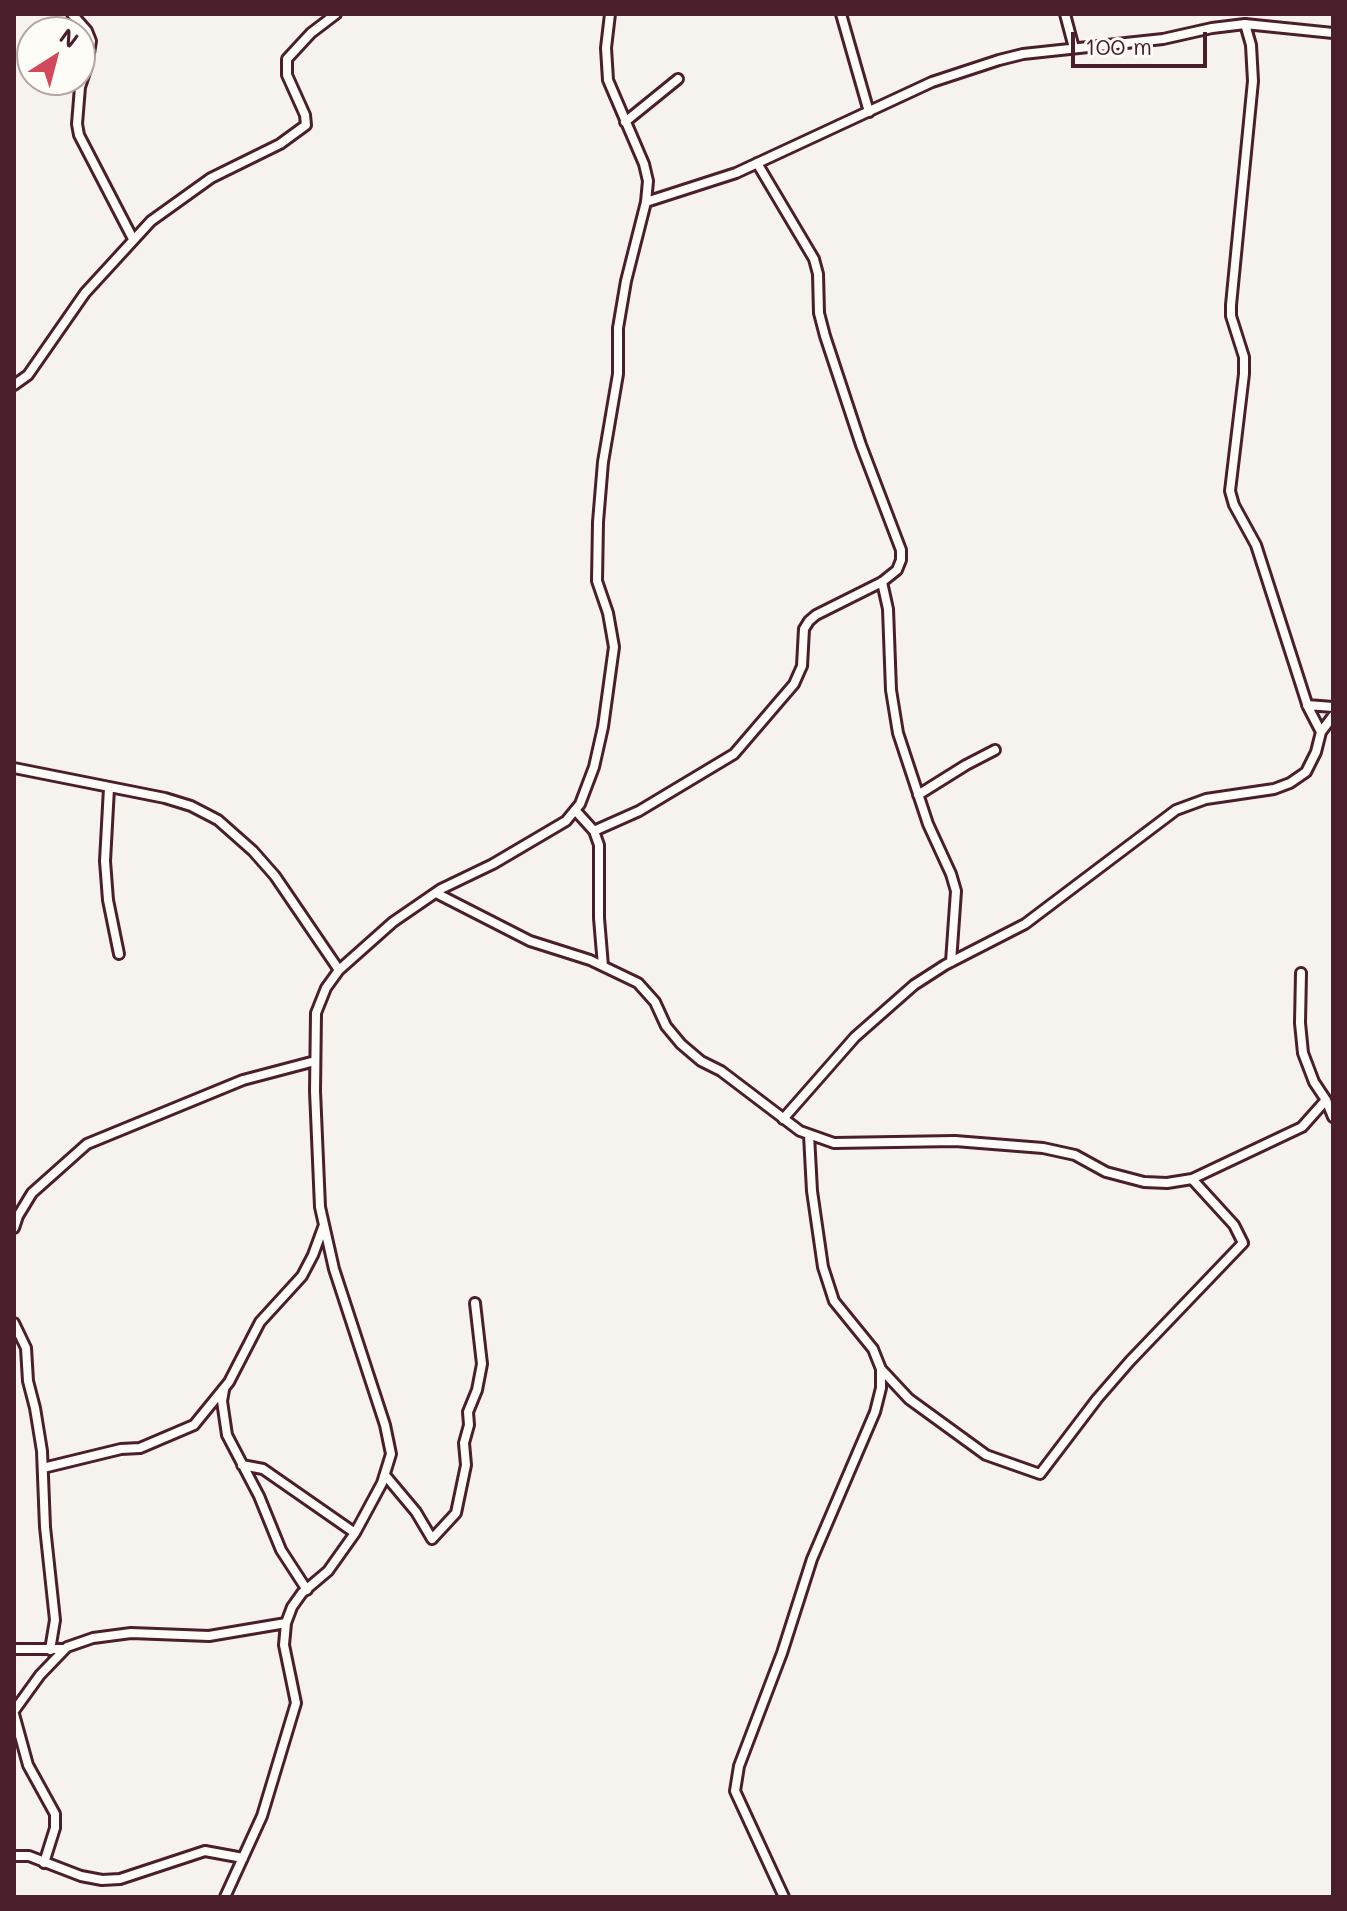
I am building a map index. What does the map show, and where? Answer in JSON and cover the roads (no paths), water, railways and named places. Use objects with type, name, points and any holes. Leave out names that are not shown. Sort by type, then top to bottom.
[{"type":"street","points":[[72,14],[87,31],[91,41],[80,87],[79,135],[133,239]]},
{"type":"street","points":[[14,385],[28,375],[85,293],[151,221],[211,178],[280,144],[306,125],[305,115],[287,75],[287,59],[311,33],[336,14]]},
{"type":"street","points":[[225,1897],[262,1816],[296,1703],[284,1645],[286,1623],[292,1607],[328,1571],[355,1533],[390,1462],[390,1443],[338,1283],[320,1207],[316,1013],[326,988],[339,970],[393,922],[436,893],[566,821],[575,810],[594,767],[603,727],[614,647],[608,613],[597,581],[598,522],[603,462],[618,374],[618,328],[648,181],[644,164],[608,80],[606,48],[610,14]]},
{"type":"street","points":[[841,14],[869,112]]},
{"type":"street","points":[[1065,14],[1074,48]]},
{"type":"street","points":[[646,202],[736,173],[932,82],[1023,54],[1163,39],[1245,24],[1333,33]]},
{"type":"street","points":[[1245,24],[1251,45],[1253,81],[1231,305],[1231,316],[1244,357],[1244,374],[1230,491],[1234,505],[1256,545],[1307,705],[1321,732]]},
{"type":"street","points":[[625,122],[678,79]]},
{"type":"street","points":[[594,831],[639,811],[734,754],[794,684],[802,666],[804,629],[809,621],[882,582],[897,570],[901,550],[861,445],[825,336],[819,313],[818,274],[814,259],[757,163]]},
{"type":"street","points":[[882,582],[888,609],[891,690],[898,733],[918,795],[956,891],[951,962]]},
{"type":"street","points":[[1307,705],[1333,707]]},
{"type":"street","points":[[783,1119],[855,1037],[914,985],[1025,924],[1176,810],[1206,799],[1274,789],[1290,783],[1306,772],[1321,732],[1333,716]]},
{"type":"street","points":[[918,795],[995,750]]},
{"type":"street","points":[[14,768],[165,798],[191,806],[218,820],[253,851],[275,876],[339,970]]},
{"type":"street","points":[[109,788],[105,861],[108,900],[119,954]]},
{"type":"street","points":[[575,810],[594,831],[601,861],[599,918],[603,966]]},
{"type":"street","points":[[436,893],[530,941],[603,966],[638,983],[655,1002],[666,1026],[701,1061],[721,1071],[783,1119],[809,1135],[834,1143],[955,1141],[1043,1148],[1075,1155],[1106,1172],[1144,1182],[1167,1183],[1192,1179],[1302,1127],[1326,1100]]},
{"type":"street","points":[[1301,973],[1303,1053],[1333,1117]]},
{"type":"street","points":[[14,1228],[32,1193],[87,1144],[243,1080],[315,1061]]},
{"type":"street","points":[[809,1135],[812,1191],[823,1267],[834,1301],[873,1349],[881,1369],[909,1399],[986,1455],[1040,1474],[1097,1399],[1243,1243],[1234,1225],[1192,1179]]},
{"type":"street","points":[[43,1468],[121,1449],[140,1448],[194,1425],[225,1389],[260,1322],[302,1276],[324,1225]]},
{"type":"street","points":[[385,1475],[416,1512],[432,1539],[456,1513],[466,1465],[464,1443],[469,1425],[468,1412],[477,1390],[482,1364],[475,1303]]},
{"type":"street","points":[[14,1323],[26,1348],[28,1381],[43,1468],[45,1527],[55,1620],[50,1650]]},
{"type":"street","points":[[784,1897],[735,1791],[739,1766],[782,1653],[812,1559],[875,1412],[881,1388],[881,1369]]},
{"type":"street","points":[[225,1389],[222,1401],[227,1435],[259,1496],[281,1550],[307,1590]]},
{"type":"street","points":[[242,1465],[263,1469],[355,1533]]},
{"type":"street","points":[[14,1649],[64,1649],[93,1638],[131,1633],[209,1636],[286,1623]]},
{"type":"street","points":[[44,1863],[55,1828],[55,1814],[28,1765],[14,1712],[40,1675],[64,1649]]},
{"type":"street","points":[[14,1856],[29,1856],[102,1880],[120,1879],[205,1851],[243,1858]]}]
